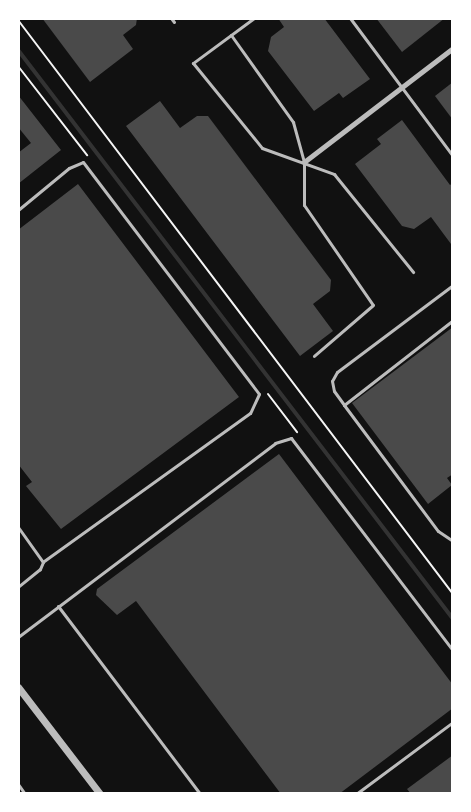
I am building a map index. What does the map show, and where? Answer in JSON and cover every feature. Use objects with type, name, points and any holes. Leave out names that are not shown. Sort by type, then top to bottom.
[{"type":"street","points":[[304,162],[453,48]]},
{"type":"street","points":[[18,687],[100,794]]},
{"type":"lane","points":[[171,18],[174,22]]},
{"type":"lane","points":[[254,18],[193,63],[262,148],[334,174],[413,272]]},
{"type":"lane","points":[[350,18],[453,156]]},
{"type":"lane","points":[[231,35],[293,122],[304,162],[304,205],[373,304],[314,356]]},
{"type":"lane","points":[[18,210],[69,168],[83,162],[259,394],[250,413],[43,562],[40,569],[18,586]]},
{"type":"lane","points":[[453,285],[337,372],[332,381],[334,391],[438,531],[453,541]]},
{"type":"lane","points":[[344,405],[453,320]]},
{"type":"lane","points":[[18,636],[275,443],[291,438],[453,651]]},
{"type":"lane","points":[[18,527],[43,562]]},
{"type":"lane","points":[[58,606],[200,794]]},
{"type":"lane","points":[[356,794],[453,722]]},
{"type":"lane","points":[[18,784],[25,794]]},
{"type":"path","points":[[18,20],[453,594]]},
{"type":"building","points":[[42,18],[137,18],[136,25],[123,35],[133,49],[90,82]]},
{"type":"building","points":[[278,18],[324,18],[370,79],[343,98],[339,93],[314,111],[268,51],[271,37],[284,27]]},
{"type":"building","points":[[376,18],[445,18],[402,52]]},
{"type":"building","points":[[453,82],[453,120],[435,96]]},
{"type":"building","points":[[18,95],[61,150],[18,184],[18,153],[31,143],[18,127]]},
{"type":"building","points":[[160,101],[180,128],[197,116],[208,116],[331,280],[330,291],[313,304],[333,331],[300,356],[126,126]]},
{"type":"building","points":[[402,120],[450,185],[453,183],[451,244],[431,217],[414,229],[402,226],[355,164],[381,144],[377,139]]},
{"type":"building","points":[[78,184],[239,397],[61,529],[26,486],[32,482],[18,464],[18,230]]},
{"type":"building","points":[[453,327],[453,474],[447,478],[452,485],[428,504],[352,403]]},
{"type":"building","points":[[279,454],[453,685],[453,708],[339,794],[281,794],[136,601],[117,615],[96,595],[97,589]]},
{"type":"building","points":[[453,755],[453,794],[411,794],[407,789]]},
{"type":"waterway","points":[[18,50],[453,619]]}]
